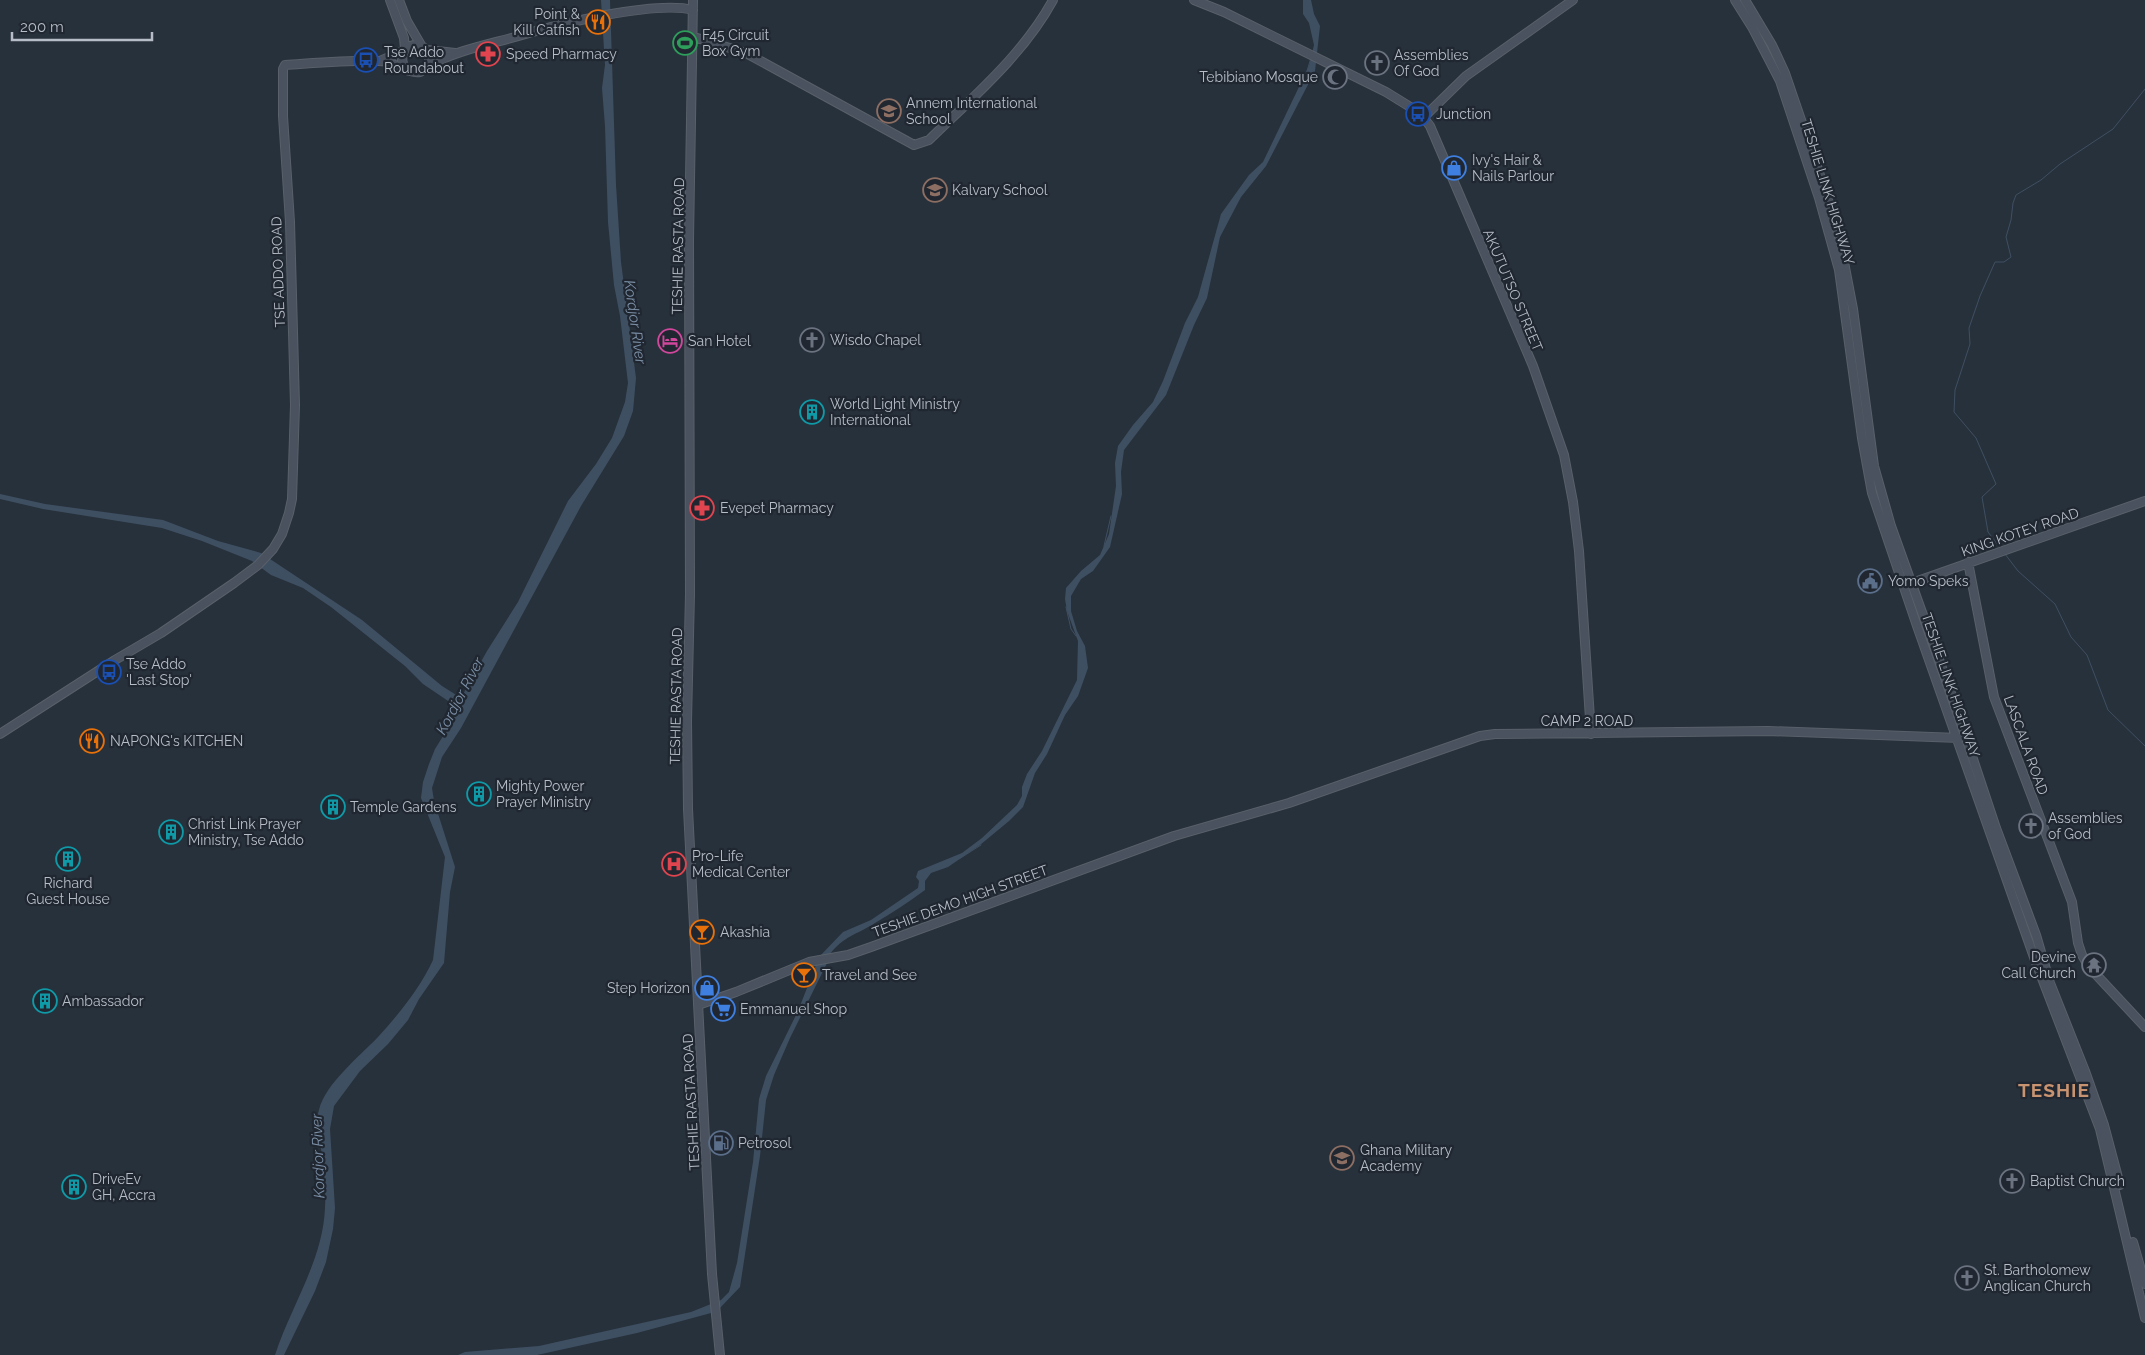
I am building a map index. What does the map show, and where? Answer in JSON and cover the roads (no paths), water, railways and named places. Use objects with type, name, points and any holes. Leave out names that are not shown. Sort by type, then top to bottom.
[{"type":"main road","points":[[390,0],[404,38],[402,60],[406,69],[415,73],[459,53],[594,14],[630,8],[675,6],[693,10]]},
{"type":"main road","points":[[399,0],[407,21],[421,45],[428,50],[459,53]]},
{"type":"main road","name":"TESHIE RASTA ROAD","points":[[693,0],[690,240],[690,585],[687,721],[690,846],[698,1005],[715,1302],[720,1355]]},
{"type":"main road","points":[[694,37],[746,53],[914,146],[929,140],[1017,52],[1037,28],[1053,0]]},
{"type":"main road","points":[[1194,0],[1386,92],[1424,116],[1466,76],[1573,0]]},
{"type":"main road","name":"TESHIE LINK HIGHWAY","points":[[1735,0],[1752,27],[1780,81],[1829,232],[1839,270],[1855,395],[1870,483],[1903,586],[2035,960],[2100,1129],[2145,1318]]},
{"type":"main road","name":"TESHIE LINK HIGHWAY","points":[[1745,0],[1772,45],[1785,73],[1797,104],[1836,229],[1853,309],[1874,466],[1891,526],[1996,828],[2036,935],[2050,983],[2104,1125],[2145,1284]]},
{"type":"main road","points":[[404,50],[415,44],[421,45]]},
{"type":"main road","name":"TSE ADDO ROAD","points":[[380,61],[404,50]]},
{"type":"main road","points":[[428,50],[430,55],[428,66]]},
{"type":"main road","name":"TSE ADDO ROAD","points":[[0,734],[115,660],[161,633],[258,565],[267,556],[282,534],[290,513],[294,476],[295,405],[290,222],[283,116],[283,69],[285,65],[380,61],[406,69]]},
{"type":"main road","name":"AKUTUTSO STREET","points":[[1424,116],[1430,126],[1533,366],[1564,455],[1573,502],[1579,550],[1590,734]]},
{"type":"main road","name":"KING KOTEY ROAD","points":[[1903,586],[2145,502]]},
{"type":"main road","name":"LASCALA ROAD","points":[[1968,562],[1994,697],[2072,902],[2082,955],[2090,967],[2145,1027]]},
{"type":"main road","name":"CAMP 2 ROAD","points":[[1231,820],[1369,776],[1480,736],[1495,734],[1768,731],[1966,738]]},
{"type":"main road","name":"TESHIE DEMO HIGH STREET","points":[[698,1005],[820,959],[848,955],[871,947],[1174,836],[1231,820]]},
{"type":"water","points":[[601,0],[610,0],[616,185],[621,262],[636,378],[633,411],[624,436],[581,506],[461,728],[442,757],[432,788],[434,801],[455,867],[450,892],[444,963],[419,999],[408,1020],[388,1044],[360,1071],[334,1106],[330,1129],[335,1208],[326,1262],[315,1291],[284,1355],[275,1355],[313,1264],[323,1227],[325,1188],[317,1122],[323,1100],[336,1080],[378,1037],[401,1010],[422,981],[433,960],[445,857],[421,798],[423,782],[429,764],[435,749],[450,725],[457,707],[423,684],[405,666],[331,607],[303,588],[271,575],[252,561],[202,541],[162,528],[43,509],[0,499],[0,494],[45,504],[163,520],[218,541],[261,553],[362,620],[442,686],[461,698],[487,651],[518,602],[568,501],[596,464],[612,438],[625,402],[628,383],[620,316],[614,285],[608,222],[602,88],[605,65]]},
{"type":"water","points":[[1303,0],[1311,0],[1314,14],[1320,26],[1315,71],[1266,166],[1241,197],[1220,237],[1207,298],[1166,395],[1124,450],[1121,472],[1122,494],[1110,547],[1093,571],[1081,579],[1071,596],[1071,611],[1077,631],[1085,646],[1088,668],[1078,696],[1065,715],[1047,754],[1035,773],[1023,807],[980,845],[948,867],[931,873],[925,881],[925,890],[881,919],[845,939],[830,954],[820,956],[843,932],[871,920],[918,888],[919,881],[916,877],[918,871],[962,853],[982,838],[1017,805],[1022,796],[1022,787],[1027,774],[1042,751],[1077,680],[1078,641],[1067,611],[1066,588],[1081,571],[1100,555],[1109,534],[1116,486],[1115,463],[1118,446],[1153,402],[1163,381],[1185,323],[1198,297],[1221,214],[1249,175],[1263,162],[1309,66],[1314,45],[1309,23],[1303,14]]},
{"type":"water","points":[[818,960],[828,961],[790,1038],[774,1075],[766,1100],[760,1156],[740,1287],[719,1309],[711,1313],[637,1333],[537,1355],[458,1355],[465,1352],[539,1346],[691,1312],[721,1300],[729,1292],[737,1263],[753,1162],[759,1099],[766,1076],[798,1011]]},
{"type":"waterway","points":[[1307,71],[1311,58]]},
{"type":"waterway","points":[[2001,549],[1988,532],[1982,497],[1996,484],[1976,438],[1954,412],[1955,390],[1970,344],[1969,328],[1995,262],[2004,262],[2011,257],[2006,237],[2016,195],[2041,180],[2060,164],[2113,129],[2145,89]]},
{"type":"waterway","points":[[1104,546],[1111,516]]},
{"type":"waterway","points":[[2005,554],[2018,571],[2055,604],[2071,637],[2087,655],[2108,710],[2145,746]]},
{"type":"waterway","points":[[1066,607],[1071,629],[1076,636]]},
{"type":"waterway","points":[[959,859],[981,845]]},
{"type":"place","name":"Point & Kill Catfish","points":[[598,22]]},
{"type":"place","name":"F45 Circuit Box Gym","points":[[685,43]]},
{"type":"place","name":"Speed Pharmacy","points":[[488,54]]},
{"type":"place","name":"Tse Addo Roundabout","points":[[366,60]]},
{"type":"place","name":"Assemblies Of God","points":[[1377,63]]},
{"type":"place","name":"Tebibiano Mosque","points":[[1335,77]]},
{"type":"place","name":"Annem International School","points":[[889,111]]},
{"type":"place","name":"Junction","points":[[1418,114]]},
{"type":"place","name":"Ivy's Hair & Nails Parlour","points":[[1454,168]]},
{"type":"place","name":"Kalvary School","points":[[935,190]]},
{"type":"place","name":"Wisdo Chapel","points":[[812,340]]},
{"type":"place","name":"San Hotel","points":[[670,341]]},
{"type":"place","name":"World Light Ministry International","points":[[812,412]]},
{"type":"place","name":"Evepet Pharmacy","points":[[702,508]]},
{"type":"place","name":"Yomo Speks","points":[[1870,581]]},
{"type":"place","name":"Tse Addo 'Last Stop'","points":[[109,672]]},
{"type":"place","name":"NAPONG's KITCHEN","points":[[92,741]]},
{"type":"place","name":"Mighty Power Prayer Ministry","points":[[479,794]]},
{"type":"place","name":"Temple Gardens","points":[[333,807]]},
{"type":"place","name":"Assemblies of God","points":[[2031,826]]},
{"type":"place","name":"Christ Link Prayer Ministry, Tse Addo","points":[[171,832]]},
{"type":"place","name":"Richard Guest House","points":[[68,859]]},
{"type":"place","name":"Pro-Life Medical Center","points":[[674,864]]},
{"type":"place","name":"Akashia","points":[[702,932]]},
{"type":"place","name":"Devine Call Church","points":[[2094,965]]},
{"type":"place","name":"Travel and See","points":[[804,975]]},
{"type":"place","name":"Step Horizon","points":[[707,988]]},
{"type":"place","name":"Ambassador","points":[[45,1001]]},
{"type":"place","name":"Emmanuel Shop","points":[[723,1009]]},
{"type":"place","name":"Petrosol","points":[[721,1143]]},
{"type":"place","name":"Ghana Military Academy","points":[[1342,1158]]},
{"type":"place","name":"Baptist Church","points":[[2012,1181]]},
{"type":"place","name":"DriveEv GH, Accra","points":[[74,1187]]},
{"type":"place","name":"St. Bartholomew Anglican Church","points":[[1967,1278]]},
{"type":"district","name":"TESHIE","points":[[2054,1090]]},
{"type":"water label","name":"Kordjor River","points":[[635,322]]},
{"type":"water label","name":"Kordjor River","points":[[460,696]]},
{"type":"water label","name":"Kordjor River","points":[[318,1156]]}]
